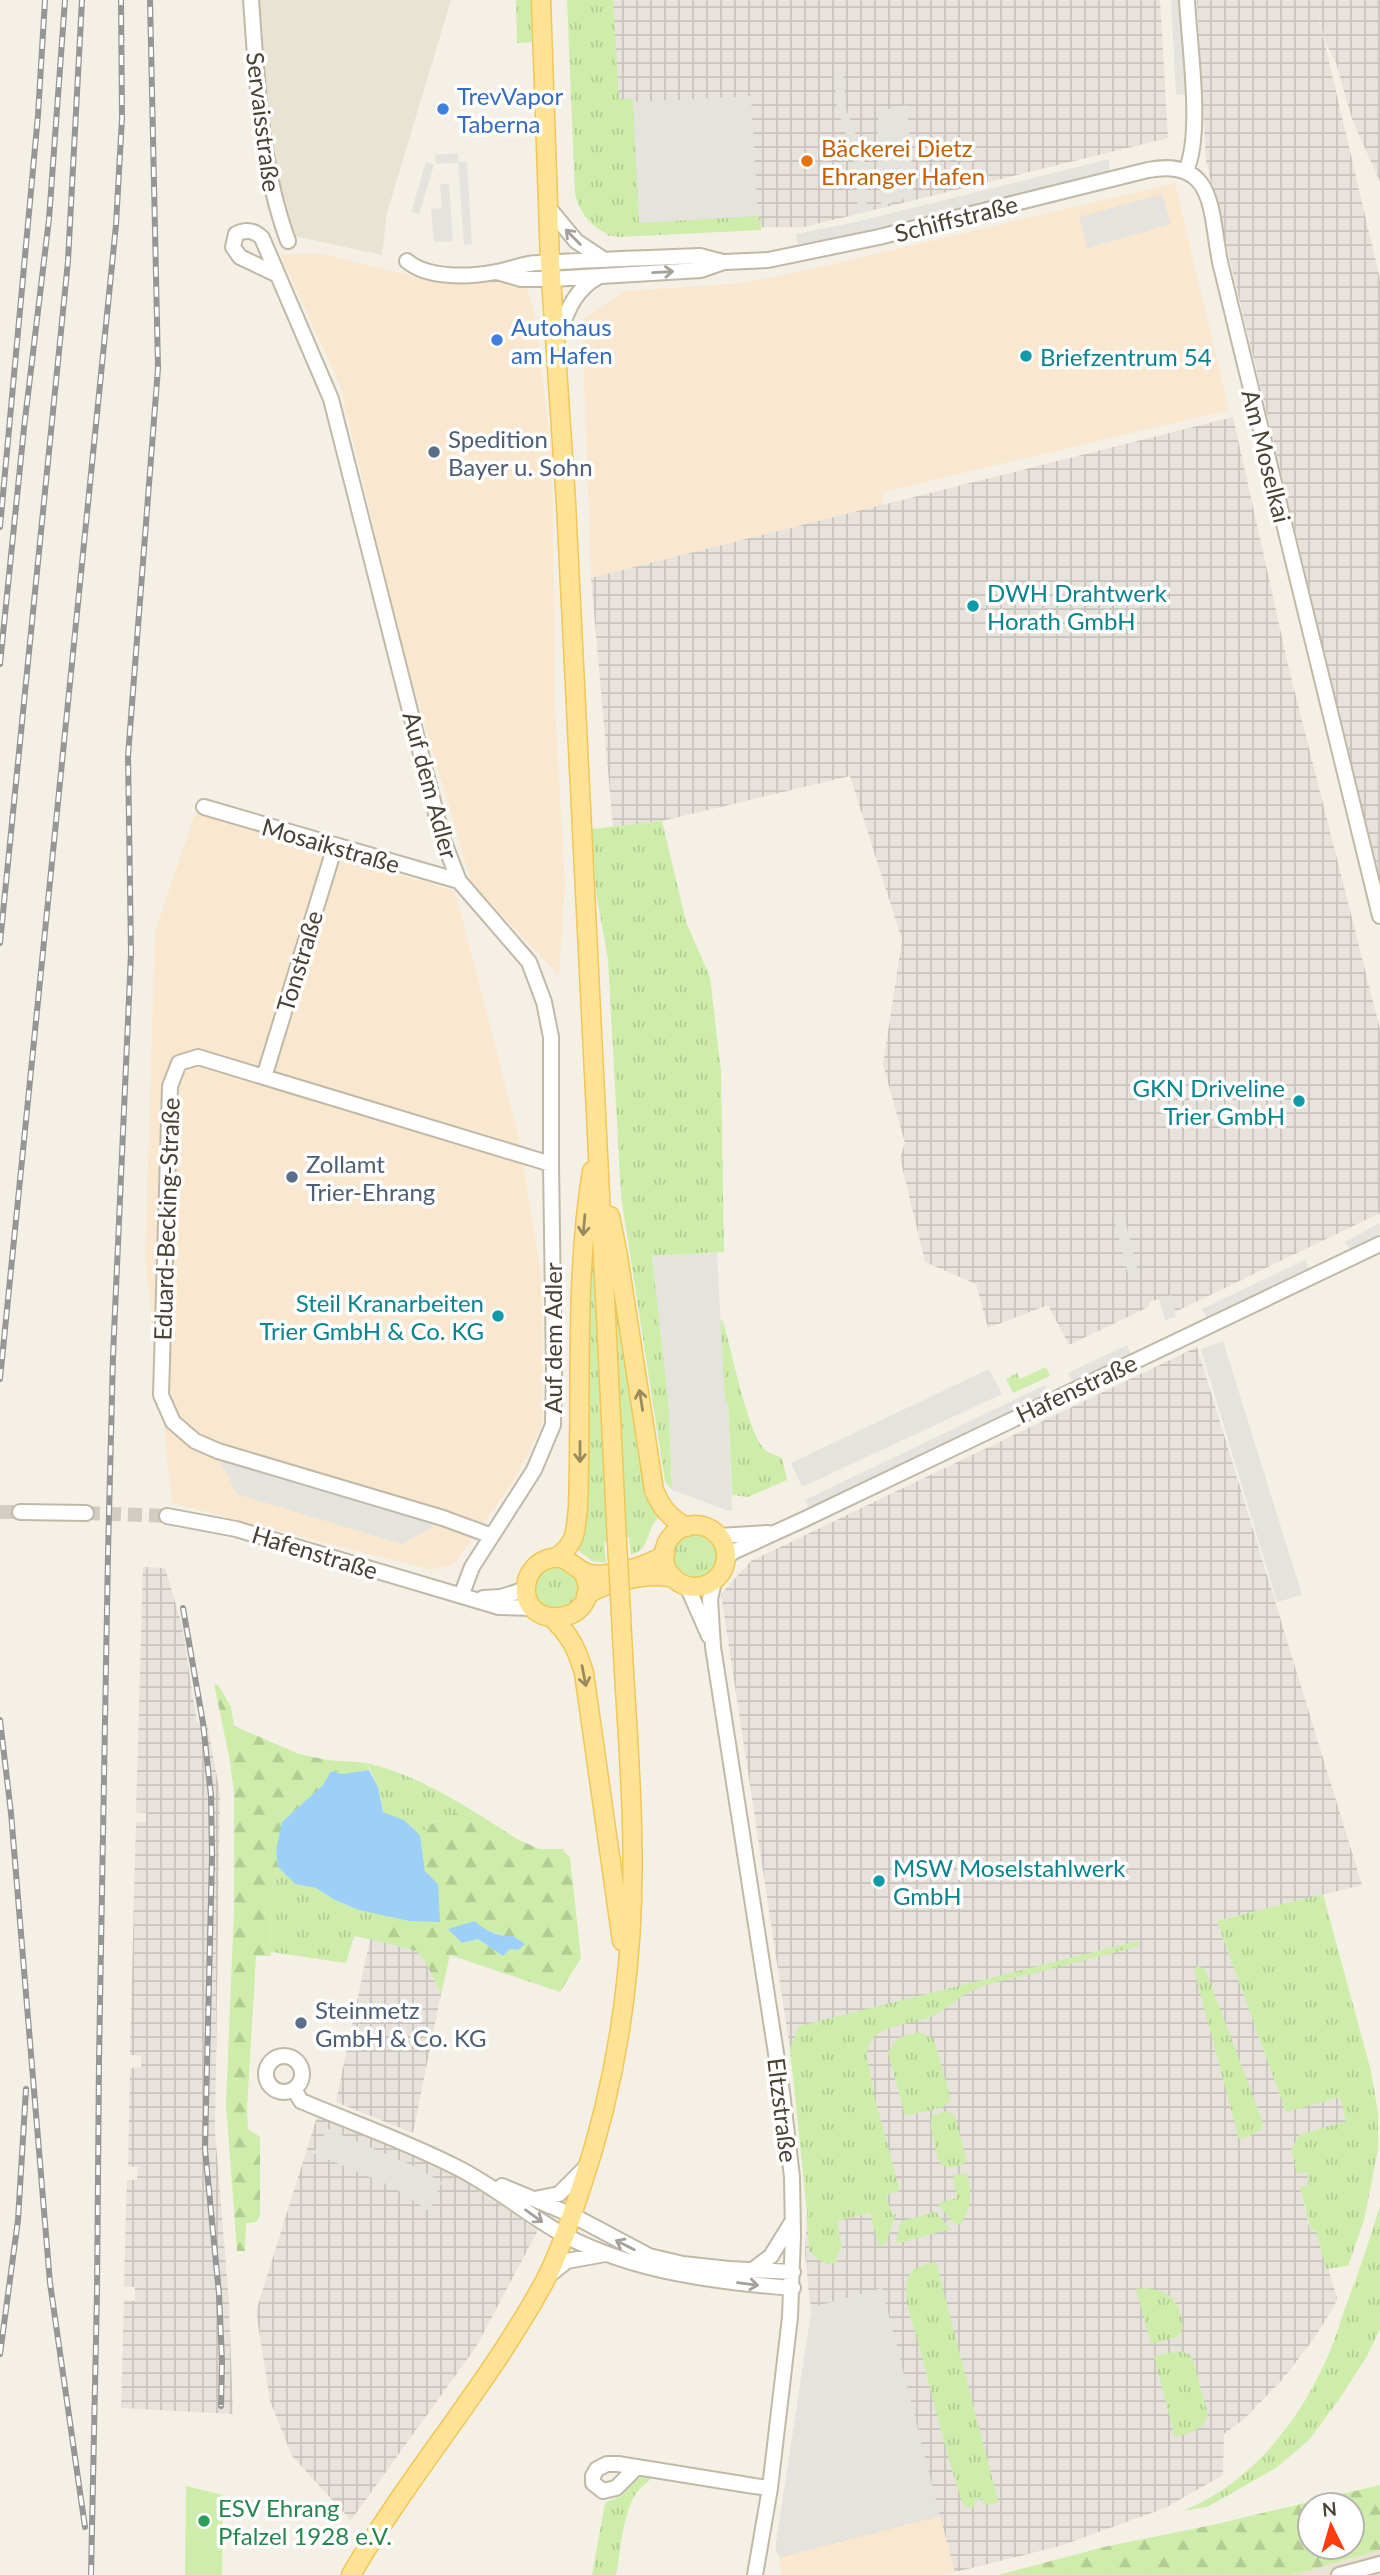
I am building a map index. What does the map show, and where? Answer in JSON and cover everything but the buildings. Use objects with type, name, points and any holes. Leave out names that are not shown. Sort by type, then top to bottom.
[{"type":"main road","points":[[351,2575],[376,2531],[502,2351],[547,2277],[565,2235],[590,2162],[614,2067],[627,1975],[632,1850],[566,503],[551,270],[541,0]]},
{"type":"main road","points":[[556,1558],[569,1548],[573,1541],[578,1508],[584,1221],[597,1133]]},
{"type":"main road","points":[[586,1596],[594,1590],[652,1575],[701,1586],[713,1581],[720,1574],[726,1557],[719,1536],[705,1527],[687,1527],[675,1520],[662,1508],[654,1490],[618,1256],[599,1159]]},
{"type":"main road","points":[[680,1582],[667,1567],[665,1554],[671,1537],[687,1527]]},
{"type":"main road","points":[[627,1975],[584,1673],[577,1647],[567,1632],[552,1618],[534,1608],[526,1589],[528,1577],[534,1567],[544,1560],[566,1559],[583,1572],[600,1575],[619,1572],[658,1559],[665,1554]]},
{"type":"main road","points":[[552,1618],[573,1614],[581,1606],[586,1596],[587,1584],[583,1572]]},
{"type":"street","name":"Servaisstraße","points":[[251,0],[257,82],[275,207],[288,241]]},
{"type":"street","points":[[1186,170],[1192,153],[1194,131],[1187,0]]},
{"type":"street","name":"Schiffstraße","points":[[551,270],[600,275],[701,270],[724,262],[768,260],[879,237],[1148,170],[1168,167],[1186,170]]},
{"type":"street","name":"Am Moselkai","points":[[1186,170],[1197,178],[1206,193],[1220,262],[1380,916]]},
{"type":"street","points":[[548,206],[576,241],[604,260]]},
{"type":"street","name":"Schiffstraße","points":[[551,270],[604,260],[700,256],[724,262]]},
{"type":"street","points":[[407,261],[414,267],[443,273],[497,272],[524,264],[551,270]]},
{"type":"street","name":"Auf dem Adler","points":[[278,275],[331,399],[442,838],[459,881],[529,962],[544,1002],[551,1037],[553,1425],[534,1470],[472,1567],[461,1596]]},
{"type":"street","points":[[555,341],[576,296],[600,275]]},
{"type":"street","name":"Mosaikstraße","points":[[204,807],[459,881]]},
{"type":"street","name":"Tonstraße","points":[[264,1077],[335,846]]},
{"type":"street","name":"Eduard-Becking-Straße","points":[[492,1536],[443,1518],[218,1451],[195,1441],[173,1422],[161,1395],[173,1074],[179,1063],[198,1057],[551,1164]]},
{"type":"street","name":"Hafenstraße","points":[[726,1557],[1380,1245]]},
{"type":"street","points":[[20,1512],[86,1513]]},
{"type":"street","name":"Hafenstraße","points":[[167,1516],[236,1529],[499,1607],[534,1608]]},
{"type":"street","name":"Hafenstraße","points":[[719,1536],[772,1533]]},
{"type":"street","name":"Eltzstraße","points":[[713,1581],[710,1599],[713,1647],[782,2092],[793,2220],[793,2288],[770,2488],[755,2575]]},
{"type":"street","name":"Eltzstraße","points":[[680,1582],[713,1647]]},
{"type":"street","name":"Hafenstraße","points":[[461,1596],[489,1599],[526,1589]]},
{"type":"street","points":[[294,2089],[301,2101],[572,2215],[649,2256],[692,2265],[793,2272]]},
{"type":"street","points":[[535,2199],[559,2194],[590,2162]]},
{"type":"street","points":[[462,2170],[565,2235],[605,2253],[642,2266],[682,2274],[793,2288]]},
{"type":"street","points":[[754,2269],[771,2256],[793,2220]]},
{"type":"street","points":[[547,2277],[567,2261],[605,2253]]},
{"type":"street","points":[[637,2467],[770,2488]]},
{"type":"street","points":[[1339,2575],[1380,2564]]},
{"type":"shaded area","points":[[249,0],[451,0],[387,213],[382,255],[275,232],[262,190]]},
{"type":"shaded area","points":[[575,0],[1160,0],[1168,138],[804,227],[732,228],[608,236],[583,204]]},
{"type":"shaded area","points":[[1171,0],[1181,0],[1187,94],[1176,95]]},
{"type":"shaded area","points":[[1197,0],[1380,0],[1380,182],[1352,119],[1336,63],[1325,41],[1315,2],[1380,279],[1380,883],[1206,161]]},
{"type":"shaded area","points":[[834,72],[843,72],[846,109],[864,156],[867,212],[858,214],[855,160],[837,108]]},
{"type":"shaded area","points":[[751,96],[758,216],[639,223],[633,102]]},
{"type":"shaded area","points":[[907,105],[914,196],[881,206],[877,129],[880,111]]},
{"type":"shaded area","points":[[458,153],[458,162],[467,162],[472,244],[464,245],[458,163],[436,164],[435,155]]},
{"type":"shaded area","points":[[1109,159],[1109,172],[848,235],[797,244],[796,234],[856,222]]},
{"type":"shaded area","points":[[426,162],[434,165],[419,214],[411,212]]},
{"type":"shaded area","points":[[1175,183],[1229,410],[883,492],[883,505],[591,578],[582,319],[625,291],[743,283]]},
{"type":"shaded area","points":[[440,184],[449,184],[453,241],[434,242],[431,209],[442,210]]},
{"type":"shaded area","points":[[1162,194],[1171,224],[1087,248],[1079,217]]},
{"type":"shaded area","points":[[280,254],[324,254],[416,277],[441,281],[498,282],[526,287],[534,311],[552,455],[555,706],[565,883],[559,976],[471,882],[402,647],[340,385]]},
{"type":"shaded area","points":[[1233,417],[1289,669],[1380,1029],[1380,1213],[1179,1310],[1175,1311],[1170,1296],[1149,1302],[1150,1306],[1069,1345],[1048,1305],[988,1328],[976,1284],[925,1262],[900,1158],[905,1143],[883,1065],[902,940],[850,776],[662,821],[613,827],[591,578]]},
{"type":"shaded area","points":[[195,813],[455,891],[519,1137],[542,1281],[543,1423],[513,1482],[454,1564],[431,1570],[172,1503],[145,1259],[155,932]]},
{"type":"shaded area","points":[[1124,1216],[1138,1272],[1128,1274],[1114,1219]]},
{"type":"shaded area","points":[[1380,1223],[1380,1234],[1350,1250],[1345,1242]]},
{"type":"shaded area","points":[[717,1253],[725,1403],[728,1403],[732,1511],[672,1490],[669,1406],[652,1256]]},
{"type":"shaded area","points":[[1305,1260],[1310,1269],[1207,1318],[1202,1309]]},
{"type":"shaded area","points":[[1171,1295],[1176,1317],[1165,1320],[1159,1299]]},
{"type":"shaded area","points":[[1223,1341],[1302,1595],[1277,1602],[1201,1350]]},
{"type":"shaded area","points":[[1127,1345],[1131,1354],[1072,1381],[1068,1373]]},
{"type":"shaded area","points":[[1197,1347],[1362,1885],[1217,1921],[1286,2111],[1340,2097],[1347,2121],[1299,2135],[1310,2185],[1300,2188],[1310,2230],[1316,2229],[1337,2298],[1313,2340],[1282,2380],[1244,2419],[1224,2434],[1223,2475],[1165,2508],[1060,2546],[955,2572],[940,2516],[780,2557],[776,2550],[777,2538],[811,2314],[805,2253],[807,2212],[799,2115],[721,1594],[751,1561]]},
{"type":"shaded area","points":[[989,1369],[1002,1394],[802,1487],[791,1463]]},
{"type":"shaded area","points":[[1045,1385],[1049,1394],[809,1509],[805,1500]]},
{"type":"shaded area","points":[[219,1459],[439,1523],[402,1544],[237,1494]]},
{"type":"shaded area","points":[[143,1567],[165,1568],[182,1625],[197,1723],[207,1723],[220,1793],[215,2131],[229,2302],[233,2414],[121,2408],[124,2300],[135,2301],[135,2287],[124,2287],[127,2180],[137,2180],[138,2167],[128,2166],[130,2068],[141,2067],[141,2056],[130,2055],[136,1822],[146,1822],[146,1813],[136,1812]]},
{"type":"shaded area","points":[[370,1939],[417,1951],[441,1994],[413,2133],[336,2102]]},
{"type":"shaded area","points":[[317,2117],[443,2167],[538,2230],[476,2347],[351,2520],[292,2456],[270,2401],[256,2311]]},
{"type":"shaded area","points":[[328,2129],[409,2164],[442,2182],[429,2211],[393,2187],[313,2153]]},
{"type":"shaded area","points":[[882,2288],[940,2516],[779,2557],[776,2550],[777,2538],[811,2313],[817,2306]]},
{"type":"shaded area","points":[[940,2516],[955,2572],[942,2575],[781,2575],[779,2557]]},
{"type":"shaded area","points":[[1380,2550],[1380,2575],[1293,2575],[1342,2561],[1366,2561],[1366,2554]]},
{"type":"green space","points":[[516,0],[531,0],[532,42],[517,43]]},
{"type":"green space","points":[[567,0],[613,0],[619,99],[633,99],[639,222],[760,216],[761,230],[618,237],[602,231],[585,217],[575,194]]},
{"type":"green space","points":[[662,821],[686,922],[710,977],[721,1072],[724,1252],[652,1256],[669,1406],[672,1490],[665,1482],[621,1196],[608,959],[596,893],[592,829]]},
{"type":"green space","points":[[594,1227],[608,1541],[604,1542],[606,1563],[592,1561],[574,1547],[590,1228]]},
{"type":"green space","points":[[610,1249],[661,1515],[653,1525],[646,1543],[631,1555],[629,1537],[626,1537]]},
{"type":"green space","points":[[720,1320],[723,1321],[745,1406],[757,1438],[765,1450],[782,1458],[787,1480],[748,1497],[732,1495],[728,1403],[725,1403]]},
{"type":"green space","points":[[1046,1367],[1050,1376],[1013,1393],[1006,1379],[1017,1373],[1020,1379]]},
{"type":"green space","points":[[694,1533],[710,1540],[717,1556],[710,1572],[694,1579],[678,1572],[671,1556],[678,1540]]},
{"type":"green space","points":[[557,1566],[573,1573],[580,1589],[573,1605],[557,1612],[541,1605],[534,1589],[541,1573]]},
{"type":"green space","points":[[214,1684],[219,1686],[231,1707],[234,1726],[299,1754],[327,1760],[367,1763],[369,1770],[343,1774],[331,1771],[323,1785],[283,1822],[276,1850],[278,1867],[270,1898],[271,1956],[256,1956],[247,2110],[248,2129],[260,2137],[260,2216],[256,2222],[246,2223],[245,2251],[237,2251],[226,2104],[234,1911],[234,1792]]},
{"type":"green space","points":[[367,1763],[424,1784],[478,1814],[446,1817],[432,1824],[420,1835],[404,1820],[383,1812],[378,1787]]},
{"type":"green space","points":[[456,1813],[478,1814],[517,1839],[539,1849],[562,1849],[570,1858],[581,1958],[560,1992],[450,1955],[441,1994],[417,1951],[378,1941],[383,1914],[409,1921],[438,1885],[425,1871],[420,1835],[432,1824]],"holes":[[[468,1924],[507,1937],[513,1936],[525,1944],[510,1949],[503,1956],[478,1939],[449,1929]]]},
{"type":"green space","points":[[278,1867],[295,1884],[316,1888],[359,1910],[383,1914],[378,1941],[354,1936],[346,1963],[271,1952],[270,1898]]},
{"type":"green space","points":[[1323,1894],[1371,2071],[1378,2113],[1378,2149],[1364,2220],[1348,2266],[1326,2269],[1316,2230],[1311,2231],[1300,2187],[1309,2185],[1307,2172],[1297,2174],[1291,2150],[1299,2135],[1346,2121],[1340,2097],[1286,2112],[1217,1921]]},
{"type":"green space","points":[[1138,1941],[1139,1946],[978,1988],[933,2016],[891,2028],[873,2038],[868,2046],[867,2058],[875,2099],[900,2191],[886,2195],[892,2215],[896,2214],[886,2243],[879,2247],[870,2213],[837,2221],[842,2247],[836,2256],[837,2262],[830,2264],[820,2261],[809,2251],[790,2049],[799,2026]]},
{"type":"green space","points":[[1197,1966],[1205,1969],[1262,2120],[1262,2129],[1250,2136],[1239,2139],[1194,1970]]},
{"type":"green space","points":[[919,2032],[934,2039],[951,2100],[943,2107],[905,2116],[888,2052],[898,2038]]},
{"type":"green space","points":[[947,2111],[955,2116],[967,2161],[955,2167],[941,2164],[938,2159],[931,2127],[934,2115]]},
{"type":"green space","points":[[967,2173],[970,2200],[960,2225],[953,2222],[937,2203],[957,2198],[953,2175]]},
{"type":"green space","points":[[1380,2206],[1380,2329],[1367,2356],[1340,2398],[1309,2440],[1276,2468],[1207,2507],[1183,2511],[1209,2499],[1253,2465],[1273,2445],[1306,2399],[1331,2349]]},
{"type":"green space","points":[[936,2212],[950,2229],[900,2243],[896,2241],[901,2221]]},
{"type":"green space","points":[[936,2262],[998,2503],[985,2505],[983,2499],[974,2501],[975,2507],[969,2508],[963,2504],[909,2312],[906,2289],[911,2273],[926,2264]]},
{"type":"green space","points":[[1147,2288],[1174,2300],[1183,2328],[1178,2337],[1151,2344],[1136,2289]]},
{"type":"green space","points":[[1177,2351],[1192,2357],[1208,2415],[1199,2428],[1175,2437],[1154,2356]]},
{"type":"green space","points":[[652,2475],[637,2492],[631,2504],[616,2575],[592,2575],[605,2503],[621,2496],[634,2480]]},
{"type":"green space","points":[[1380,2485],[1380,2550],[1366,2554],[1366,2491],[1355,2491]]},
{"type":"green space","name":"ESV Ehrang Pfalzel 1928 e.V.","points":[[186,2486],[223,2495],[222,2575],[185,2575]]},
{"type":"green space","points":[[1296,2505],[1296,2561],[1342,2561],[1293,2575],[998,2575],[1104,2547]]},
{"type":"water","points":[[369,1770],[378,1787],[383,1812],[404,1820],[420,1835],[425,1871],[438,1884],[440,1922],[409,1921],[359,1910],[316,1888],[295,1884],[278,1867],[276,1850],[282,1822],[323,1785],[331,1771],[343,1774]]},
{"type":"water","points":[[475,1921],[492,1933],[513,1936],[525,1944],[518,1950],[510,1949],[503,1956],[478,1939],[462,1943],[448,1929]]},
{"type":"tunnel","points":[[0,1512],[20,1512]]},
{"type":"tunnel","points":[[86,1513],[167,1516]]},
{"type":"railway","points":[[0,527],[38,115],[45,0]]},
{"type":"railway","points":[[0,664],[49,219],[65,0]]},
{"type":"railway","points":[[0,943],[68,261],[82,0]]},
{"type":"railway","points":[[0,1379],[116,225],[122,118],[121,0]]},
{"type":"railway","points":[[91,2575],[108,1553],[113,1356],[131,953],[128,756],[158,368],[150,0]]},
{"type":"railway","points":[[183,1608],[203,1723],[211,1796],[205,2149],[219,2294],[221,2406]]},
{"type":"railway","points":[[0,1720],[11,1813],[50,2283],[85,2527]]},
{"type":"railway","points":[[0,2354],[18,2220],[26,2089]]},
{"type":"place","name":"TrevVapor Taberna","points":[[443,109]]},
{"type":"place","name":"Bäckerei Dietz Ehranger Hafen","points":[[807,161]]},
{"type":"place","name":"Autohaus am Hafen","points":[[497,340]]},
{"type":"place","name":"Briefzentrum 54","points":[[1026,356]]},
{"type":"place","name":"Spedition Bayer u. Sohn","points":[[434,452]]},
{"type":"place","name":"DWH Drahtwerk Horath GmbH","points":[[973,606]]},
{"type":"place","name":"GKN Driveline Trier GmbH","points":[[1299,1101]]},
{"type":"place","name":"Zollamt Trier-Ehrang","points":[[292,1177]]},
{"type":"place","name":"Steil Kranarbeiten Trier GmbH & Co. KG","points":[[498,1316]]},
{"type":"place","name":"MSW Moselstahlwerk GmbH","points":[[879,1881]]},
{"type":"place","name":"Steinmetz GmbH & Co. KG","points":[[301,2023]]},
{"type":"place","name":"ESV Ehrang Pfalzel 1928 e.V.","points":[[204,2521]]}]
